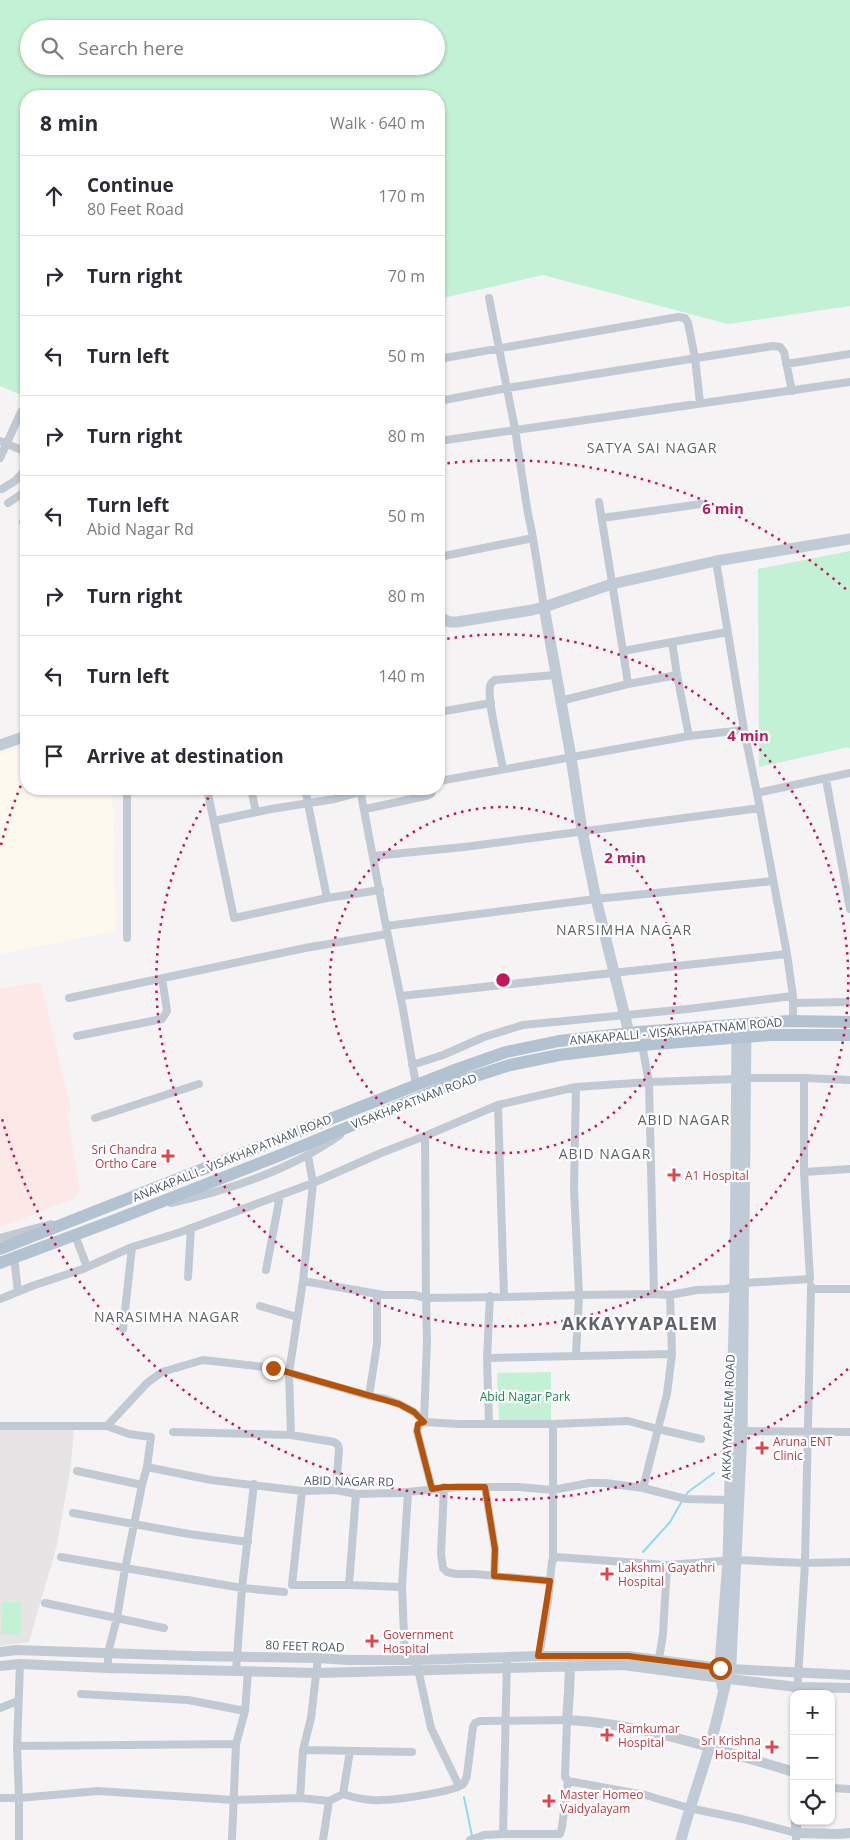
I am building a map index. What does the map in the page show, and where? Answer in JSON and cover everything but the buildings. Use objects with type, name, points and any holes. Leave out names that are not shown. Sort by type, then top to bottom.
[{"type":"main road","points":[[445,620],[457,622],[544,607],[612,584],[716,561],[850,538]]},
{"type":"main road","points":[[544,607],[582,830],[596,899],[629,1033]]},
{"type":"main road","points":[[0,745],[20,738]]},
{"type":"main road","name":"ANAKAPALLI - VISAKHAPATNAM ROAD","points":[[0,1249],[416,1085],[506,1052],[559,1041],[629,1033],[794,1021],[850,1022]]},
{"type":"main road","name":"AKKAYYAPALEM ROAD","points":[[681,1840],[689,1808],[710,1747],[724,1677],[731,1662],[732,1561],[742,1431],[740,1285],[741,1024]]},
{"type":"main road","name":"VISAKHAPATNAM ROAD","points":[[0,1263],[142,1209],[454,1083],[510,1065],[558,1055],[642,1045],[770,1035],[850,1035]]},
{"type":"main road","points":[[732,1561],[729,1500],[740,1285]]},
{"type":"street","points":[[489,298],[515,429],[544,607]]},
{"type":"street","points":[[445,358],[564,336],[678,317],[684,318],[688,323],[695,358],[700,403]]},
{"type":"street","points":[[445,400],[507,388],[773,346],[780,347],[784,352],[792,391]]},
{"type":"street","points":[[786,364],[850,354]]},
{"type":"street","points":[[445,440],[850,382]]},
{"type":"street","points":[[0,458],[4,442],[20,414]]},
{"type":"street","points":[[4,442],[20,449]]},
{"type":"street","points":[[2,489],[15,482],[20,476]]},
{"type":"street","points":[[8,503],[20,495]]},
{"type":"street","points":[[599,502],[628,684]]},
{"type":"street","points":[[602,518],[701,504]]},
{"type":"street","points":[[445,557],[534,538]]},
{"type":"street","points":[[716,561],[744,730],[758,793],[787,954],[794,1021]]},
{"type":"street","points":[[623,651],[728,632]]},
{"type":"street","points":[[672,642],[689,736]]},
{"type":"street","points":[[503,769],[491,703],[490,686],[495,680],[555,675]]},
{"type":"street","points":[[560,700],[628,684],[677,676]]},
{"type":"street","points":[[445,711],[491,703]]},
{"type":"street","points":[[445,780],[689,736],[744,730]]},
{"type":"street","points":[[758,793],[850,773]]},
{"type":"street","points":[[826,779],[848,889],[850,910]]},
{"type":"street","points":[[127,795],[127,938]]},
{"type":"street","points":[[209,795],[234,918],[327,898],[380,890]]},
{"type":"street","points":[[252,795],[256,812]]},
{"type":"street","points":[[306,795],[327,898]]},
{"type":"street","points":[[214,821],[335,799],[347,795]]},
{"type":"street","points":[[362,795],[401,996],[416,1085]]},
{"type":"street","points":[[365,809],[428,795]]},
{"type":"street","points":[[373,856],[464,847],[760,808]]},
{"type":"street","points":[[69,998],[387,930],[596,899],[773,880]]},
{"type":"street","points":[[401,996],[787,954]]},
{"type":"street","points":[[77,1036],[162,1019],[167,1011],[162,978]]},
{"type":"street","points":[[412,1065],[443,1055],[484,1037],[523,1025],[793,1000],[850,1002]]},
{"type":"street","points":[[642,1045],[649,1082],[654,1294]]},
{"type":"street","points":[[0,1299],[87,1268],[132,1247],[313,1184],[498,1105],[576,1087],[742,1078],[850,1080]]},
{"type":"street","points":[[797,1690],[805,1563],[811,1289],[804,1172],[804,1078]]},
{"type":"street","points":[[95,1118],[198,1084]]},
{"type":"street","points":[[576,1087],[574,1189],[579,1295],[576,1356]]},
{"type":"street","points":[[498,1105],[504,1297]]},
{"type":"street","points":[[142,1209],[223,1190],[308,1156],[358,1122]]},
{"type":"street","points":[[424,1422],[427,1341],[425,1136]]},
{"type":"street","points":[[291,1435],[289,1373],[303,1281],[313,1184],[308,1156]]},
{"type":"street","points":[[804,1172],[850,1169]]},
{"type":"street","points":[[266,1270],[280,1196]]},
{"type":"street","points":[[0,1238],[34,1227],[79,1219]]},
{"type":"street","points":[[188,1277],[191,1228]]},
{"type":"street","points":[[74,1235],[87,1268]]},
{"type":"street","points":[[123,1329],[132,1247]]},
{"type":"street","points":[[14,1257],[18,1292]]},
{"type":"street","points":[[303,1281],[377,1294],[426,1298],[670,1295],[740,1285],[810,1279]]},
{"type":"street","points":[[811,1289],[850,1289]]},
{"type":"street","points":[[369,1396],[377,1344],[377,1294]]},
{"type":"street","points":[[643,1488],[667,1394],[672,1354],[670,1295]]},
{"type":"street","points":[[489,1424],[487,1358],[490,1296]]},
{"type":"street","points":[[260,1306],[297,1317]]},
{"type":"street","points":[[487,1358],[672,1354]]},
{"type":"street","points":[[107,1426],[162,1372],[203,1360],[273,1368],[399,1404],[414,1412],[424,1422]]},
{"type":"street","points":[[432,1489],[417,1431],[418,1424],[424,1422],[553,1424],[628,1421],[701,1439]]},
{"type":"street","points":[[538,1656],[553,1559],[553,1424]]},
{"type":"street","points":[[0,1426],[107,1426],[129,1434],[151,1437],[147,1467],[125,1568],[117,1618],[108,1653],[108,1668]]},
{"type":"street","points":[[742,1431],[850,1432]]},
{"type":"street","points":[[173,1432],[291,1435],[330,1441],[338,1445],[336,1490]]},
{"type":"street","name":"ABID NAGAR RD","points":[[147,1467],[211,1480],[302,1491],[336,1490],[356,1494],[408,1492],[444,1487],[519,1487],[553,1490],[589,1483],[605,1483],[643,1488],[683,1499],[729,1500]]},
{"type":"street","points":[[77,1471],[142,1485]]},
{"type":"street","points":[[236,1671],[242,1588],[254,1484]]},
{"type":"street","points":[[444,1487],[441,1554],[443,1568],[447,1572],[550,1581]]},
{"type":"street","points":[[485,1487],[495,1549],[494,1576]]},
{"type":"street","points":[[302,1491],[292,1585],[349,1585],[402,1588]]},
{"type":"street","points":[[405,1660],[402,1588],[408,1492]]},
{"type":"street","points":[[349,1585],[356,1494]]},
{"type":"street","points":[[73,1513],[189,1534],[248,1542]]},
{"type":"street","points":[[61,1557],[242,1588],[284,1592]]},
{"type":"street","points":[[553,1559],[560,1557],[667,1564],[732,1561],[850,1562]]},
{"type":"street","points":[[658,1665],[663,1634],[667,1564]]},
{"type":"street","points":[[45,1604],[164,1628]]},
{"type":"street","name":"80 FEET ROAD","points":[[0,1652],[16,1650],[348,1660],[628,1656],[658,1665],[724,1677]]},
{"type":"street","points":[[503,1834],[507,1657]]},
{"type":"street","points":[[300,1798],[303,1750],[311,1718],[318,1658]]},
{"type":"street","points":[[416,1660],[431,1728],[459,1786]]},
{"type":"street","points":[[19,1840],[17,1746],[20,1664]]},
{"type":"street","name":"80 FEET ROAD","points":[[0,1666],[20,1664],[317,1673],[658,1665]]},
{"type":"street","points":[[473,1838],[503,1834],[560,1834],[568,1782],[565,1777],[570,1666]]},
{"type":"street","points":[[232,1840],[236,1744],[245,1711],[248,1671]]},
{"type":"street","points":[[724,1677],[797,1673],[850,1676]]},
{"type":"street","points":[[724,1677],[797,1690],[850,1688]]},
{"type":"street","points":[[81,1694],[188,1700],[245,1711]]},
{"type":"street","points":[[0,1708],[18,1701]]},
{"type":"street","points":[[0,1798],[98,1791],[234,1800],[300,1798],[329,1801],[343,1794],[356,1799],[380,1800],[423,1795],[459,1786],[466,1781],[473,1727],[480,1721],[591,1721],[647,1731],[790,1771]]},
{"type":"street","points":[[17,1746],[236,1744]]},
{"type":"street","points":[[303,1750],[412,1752]]},
{"type":"street","points":[[343,1794],[350,1751]]},
{"type":"street","points":[[568,1782],[645,1795],[796,1837],[838,1837],[850,1833]]},
{"type":"street","points":[[835,1788],[850,1789]]},
{"type":"street","points":[[323,1840],[329,1801]]},
{"type":"shaded area","points":[[20,748],[20,795],[112,795],[116,931],[0,954],[0,754]]},
{"type":"shaded area","points":[[41,983],[71,1110],[67,1116],[80,1188],[75,1198],[0,1227],[0,989]]},
{"type":"shaded area","points":[[0,1429],[74,1429],[71,1465],[57,1545],[29,1642],[0,1646]]},
{"type":"green space","points":[[0,0],[850,0],[850,306],[728,324],[543,275],[445,298],[445,90],[20,90],[20,394],[0,386]]},
{"type":"green space","points":[[850,551],[850,749],[849,747],[759,767],[758,569]]},
{"type":"green space","name":"Abid Nagar Park","points":[[551,1372],[551,1420],[499,1420],[497,1373]]},
{"type":"green space","points":[[2,1602],[21,1602],[21,1635],[1,1634]]},
{"type":"waterway","points":[[685,1497],[688,1492],[714,1473]]},
{"type":"waterway","points":[[643,1552],[670,1522],[682,1501]]},
{"type":"waterway","points":[[464,1797],[472,1836]]},
{"type":"place","name":"Sri Chandra Ortho Care","points":[[168,1156]]},
{"type":"place","name":"A1 Hospital","points":[[674,1175]]},
{"type":"place","name":"Aruna ENT Clinic","points":[[762,1448]]},
{"type":"place","name":"Lakshmi Gayathri Hospital","points":[[607,1574]]},
{"type":"place","name":"Government Hospital","points":[[372,1641]]},
{"type":"place","name":"Ramkumar Hospital","points":[[607,1735]]},
{"type":"place","name":"Sri Krishna Hospital","points":[[772,1747]]},
{"type":"place","name":"Master Homeo Vaidyalayam","points":[[549,1801]]},
{"type":"district","name":"SATYA SAI NAGAR","points":[[652,447]]},
{"type":"district","name":"NARSIMHA NAGAR","points":[[624,929]]},
{"type":"district","name":"ABID NAGAR","points":[[684,1119]]},
{"type":"district","name":"ABID NAGAR","points":[[605,1153]]},
{"type":"district","name":"NARASIMHA NAGAR","points":[[167,1316]]},
{"type":"district","name":"AKKAYYAPALEM","points":[[640,1323]]},
{"type":"route","points":[[273,1368],[369,1396],[386,1399],[414,1412],[424,1422],[418,1424],[417,1431],[432,1489],[444,1487],[485,1487],[495,1549],[494,1576],[550,1581],[538,1656],[628,1656],[720,1668]]}]
